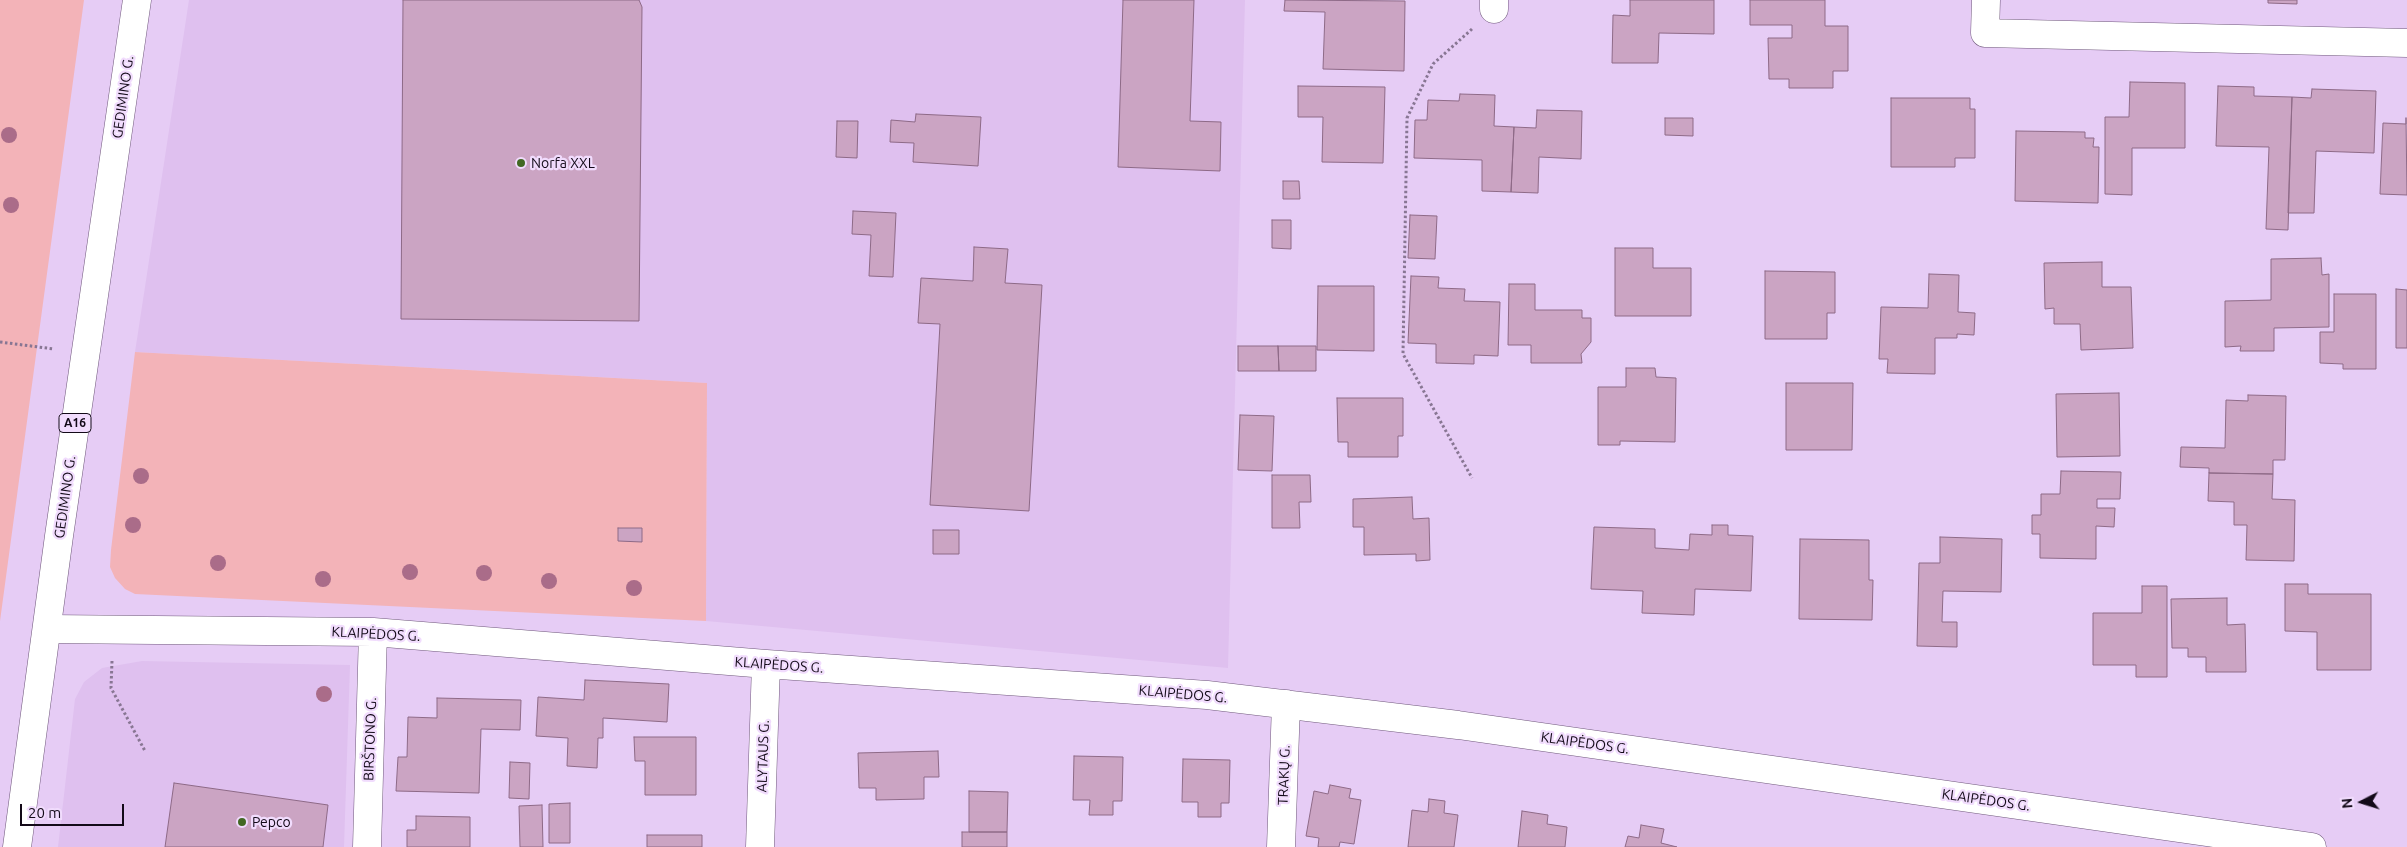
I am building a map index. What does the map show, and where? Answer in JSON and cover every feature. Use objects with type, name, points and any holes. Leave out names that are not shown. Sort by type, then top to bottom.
[{"type":"main road","name":"GEDIMINO G.","points":[[17,847],[137,0]]},
{"type":"main road","points":[[1986,0],[1985,33],[2407,43]]},
{"type":"main road","name":"KLAIPĖDOS G.","points":[[47,629],[373,632],[766,664],[1207,694],[1468,726],[2312,847]]},
{"type":"main road","name":"BIRŠTONO G.","points":[[367,847],[373,632]]},
{"type":"main road","name":"ALYTAUS G.","points":[[760,847],[766,664]]},
{"type":"main road","name":"TRAKŲ G.","points":[[1281,847],[1286,704]]},
{"type":"path","points":[[1472,478],[1403,354],[1407,118],[1433,64],[1494,4]]},
{"type":"path","points":[[0,342],[86,352]]},
{"type":"path","points":[[114,629],[110,688],[144,751]]},
{"type":"shaded area","points":[[0,0],[84,0],[0,621]]},
{"type":"shaded area","points":[[189,0],[1245,0],[1228,668],[706,621],[707,383],[135,352]]},
{"type":"shaded area","points":[[135,352],[707,383],[706,621],[135,594],[125,589],[115,578],[110,567]]},
{"type":"shaded area","points":[[142,661],[350,665],[344,847],[58,847],[75,699],[84,682],[102,668]]},
{"type":"building","name":"Norfa XXL","points":[[403,0],[639,0],[642,7],[639,321],[401,319]]},
{"type":"building","points":[[1123,0],[1194,0],[1190,121],[1221,122],[1220,171],[1118,167]]},
{"type":"building","points":[[1285,0],[1405,1],[1404,71],[1323,69],[1325,12],[1284,11]]},
{"type":"building","points":[[1630,0],[1714,0],[1714,34],[1659,33],[1658,63],[1612,63],[1613,15],[1630,16]]},
{"type":"building","points":[[1750,0],[1825,0],[1825,26],[1848,26],[1848,71],[1833,71],[1833,88],[1789,88],[1789,79],[1769,79],[1768,38],[1792,38],[1792,25],[1750,25]]},
{"type":"building","points":[[2268,0],[2297,0],[2297,4],[2268,3]]},
{"type":"building","points":[[2130,82],[2185,83],[2185,148],[2132,148],[2132,195],[2105,194],[2105,117],[2129,117]]},
{"type":"building","points":[[1298,86],[1385,87],[1383,163],[1322,162],[1323,117],[1298,117]]},
{"type":"building","points":[[2218,86],[2254,87],[2254,96],[2292,97],[2288,230],[2266,229],[2269,147],[2216,146]]},
{"type":"building","points":[[2312,89],[2376,91],[2374,153],[2316,151],[2314,213],[2288,213],[2292,97],[2311,98]]},
{"type":"building","points":[[1460,94],[1495,95],[1494,126],[1514,127],[1511,192],[1482,191],[1482,160],[1414,158],[1415,120],[1427,120],[1428,100],[1459,101]]},
{"type":"building","points":[[1891,98],[1970,98],[1970,109],[1975,109],[1975,158],[1955,158],[1955,167],[1891,167]]},
{"type":"building","points":[[1537,110],[1582,111],[1581,159],[1539,157],[1538,193],[1511,192],[1514,127],[1536,128]]},
{"type":"building","points":[[916,114],[981,117],[978,166],[913,162],[914,143],[890,142],[891,120],[915,122]]},
{"type":"building","points":[[1665,118],[1693,118],[1693,136],[1665,135]]},
{"type":"building","points":[[2406,118],[2407,195],[2380,194],[2383,123],[2406,124]]},
{"type":"building","points":[[837,121],[858,121],[857,158],[836,157]]},
{"type":"building","points":[[2016,131],[2085,132],[2085,138],[2094,138],[2093,147],[2099,147],[2098,203],[2015,201]]},
{"type":"building","points":[[1283,181],[1299,181],[1300,199],[1283,199]]},
{"type":"building","points":[[853,211],[896,213],[893,277],[869,276],[871,235],[852,234]]},
{"type":"building","points":[[1410,215],[1437,216],[1435,259],[1408,258]]},
{"type":"building","points":[[1272,220],[1291,220],[1291,249],[1272,248]]},
{"type":"building","points":[[974,247],[1008,249],[1005,283],[1042,285],[1029,511],[930,505],[940,324],[918,323],[921,278],[973,281]]},
{"type":"building","points":[[1615,248],[1653,248],[1653,268],[1691,268],[1691,316],[1615,316]]},
{"type":"building","points":[[2321,258],[2322,275],[2329,274],[2329,327],[2274,328],[2274,351],[2240,351],[2241,346],[2225,347],[2225,301],[2271,300],[2271,259]]},
{"type":"building","points":[[2102,262],[2102,287],[2131,287],[2133,348],[2081,350],[2080,324],[2054,324],[2054,308],[2045,309],[2044,263]]},
{"type":"building","points":[[1765,271],[1835,272],[1835,313],[1827,313],[1827,339],[1765,339]]},
{"type":"building","points":[[1929,274],[1959,275],[1958,312],[1975,313],[1974,335],[1957,334],[1957,338],[1935,338],[1935,374],[1887,373],[1888,359],[1879,359],[1881,307],[1928,308]]},
{"type":"building","points":[[1411,276],[1439,277],[1438,288],[1465,289],[1464,301],[1500,302],[1498,356],[1474,355],[1474,364],[1436,363],[1436,344],[1408,343]]},
{"type":"building","points":[[1509,284],[1535,284],[1535,310],[1582,310],[1582,318],[1591,318],[1591,342],[1581,354],[1582,363],[1531,363],[1531,345],[1508,345]]},
{"type":"building","points":[[1318,286],[1374,286],[1374,351],[1317,350]]},
{"type":"building","points":[[2396,289],[2407,290],[2407,348],[2396,348]]},
{"type":"building","points":[[2334,294],[2376,294],[2376,369],[2343,369],[2343,364],[2320,363],[2320,332],[2334,332]]},
{"type":"building","points":[[1238,346],[1278,346],[1279,371],[1238,371]]},
{"type":"building","points":[[1278,346],[1316,346],[1316,371],[1279,371]]},
{"type":"building","points":[[1626,368],[1655,368],[1656,377],[1676,378],[1675,442],[1620,441],[1620,445],[1598,445],[1598,387],[1626,387]]},
{"type":"building","points":[[1786,383],[1853,383],[1852,450],[1786,450]]},
{"type":"building","points":[[2119,393],[2120,456],[2057,457],[2056,394]]},
{"type":"building","points":[[2248,395],[2286,396],[2285,460],[2273,460],[2273,474],[2209,473],[2209,468],[2180,467],[2181,447],[2225,448],[2226,400],[2248,401]]},
{"type":"building","points":[[1337,398],[1403,398],[1403,436],[1398,436],[1398,457],[1348,457],[1348,442],[1338,442]]},
{"type":"building","points":[[1240,415],[1274,416],[1272,471],[1238,470]]},
{"type":"building","points":[[2061,471],[2121,472],[2120,499],[2097,499],[2097,508],[2115,508],[2114,527],[2096,526],[2096,559],[2040,558],[2040,534],[2032,534],[2032,515],[2041,515],[2041,494],[2060,494]]},
{"type":"building","points":[[2209,473],[2273,474],[2272,499],[2295,500],[2294,561],[2246,560],[2247,525],[2234,525],[2234,502],[2208,501]]},
{"type":"building","points":[[1272,475],[1310,475],[1311,502],[1299,502],[1300,528],[1272,528]]},
{"type":"building","points":[[1412,497],[1413,519],[1429,518],[1430,560],[1416,561],[1416,554],[1364,555],[1364,527],[1353,527],[1353,499]]},
{"type":"building","points":[[1712,525],[1728,525],[1728,535],[1753,536],[1751,591],[1695,589],[1694,615],[1642,613],[1643,591],[1591,589],[1594,527],[1655,529],[1655,548],[1689,550],[1690,534],[1712,535]]},
{"type":"building","points":[[618,528],[642,528],[642,542],[618,541]]},
{"type":"building","points":[[933,530],[959,530],[959,554],[933,554]]},
{"type":"building","points":[[1940,537],[2002,539],[2001,592],[1943,591],[1942,622],[1957,622],[1957,647],[1917,646],[1919,563],[1940,563]]},
{"type":"building","points":[[1800,539],[1869,540],[1869,580],[1873,580],[1872,620],[1799,619]]},
{"type":"building","points":[[2285,584],[2308,584],[2308,594],[2371,594],[2371,670],[2317,670],[2317,632],[2285,631]]},
{"type":"building","points":[[2142,586],[2167,586],[2167,677],[2136,677],[2136,665],[2093,665],[2093,613],[2142,613]]},
{"type":"building","points":[[2227,598],[2227,625],[2245,624],[2246,672],[2206,672],[2206,657],[2188,657],[2188,648],[2172,648],[2171,599]]},
{"type":"building","points":[[585,680],[669,684],[667,722],[603,718],[603,738],[598,738],[597,768],[567,766],[568,738],[536,736],[538,697],[584,700]]},
{"type":"building","points":[[437,698],[521,700],[520,730],[481,729],[479,793],[396,791],[398,757],[407,757],[408,717],[437,718]]},
{"type":"building","points":[[634,737],[696,737],[696,795],[645,795],[645,761],[635,761]]},
{"type":"building","points":[[938,751],[939,777],[924,777],[924,799],[876,800],[876,788],[859,788],[858,753]]},
{"type":"building","points":[[1074,756],[1123,757],[1122,801],[1113,801],[1113,815],[1089,815],[1090,800],[1073,800]]},
{"type":"building","points":[[1183,759],[1230,760],[1229,803],[1221,803],[1221,817],[1198,817],[1198,802],[1182,802]]},
{"type":"building","points":[[510,762],[530,763],[529,799],[509,798]]},
{"type":"building","points":[[174,783],[328,805],[323,847],[165,847]]},
{"type":"building","points":[[1330,785],[1351,789],[1349,798],[1361,800],[1354,844],[1340,842],[1339,847],[1318,847],[1319,838],[1306,836],[1314,791],[1328,794]]},
{"type":"building","points":[[969,791],[1008,792],[1007,832],[969,832]]},
{"type":"building","points":[[1429,799],[1445,801],[1444,813],[1458,815],[1454,847],[1408,847],[1412,810],[1428,812]]},
{"type":"building","points":[[570,803],[570,843],[549,843],[549,804]]},
{"type":"building","points":[[542,805],[543,847],[520,847],[519,806]]},
{"type":"building","points":[[1522,811],[1548,815],[1547,824],[1567,827],[1565,847],[1518,847]]},
{"type":"building","points":[[416,816],[470,817],[470,847],[407,847],[407,830],[416,830]]},
{"type":"building","points":[[1641,825],[1664,829],[1661,843],[1677,847],[1625,847],[1628,836],[1639,838]]},
{"type":"building","points":[[962,832],[1007,832],[1007,847],[962,847]]},
{"type":"building","points":[[647,835],[702,835],[702,847],[647,847]]},
{"type":"place","name":"Norfa XXL","points":[[521,163]]},
{"type":"place","name":"Pepco","points":[[242,822]]}]
